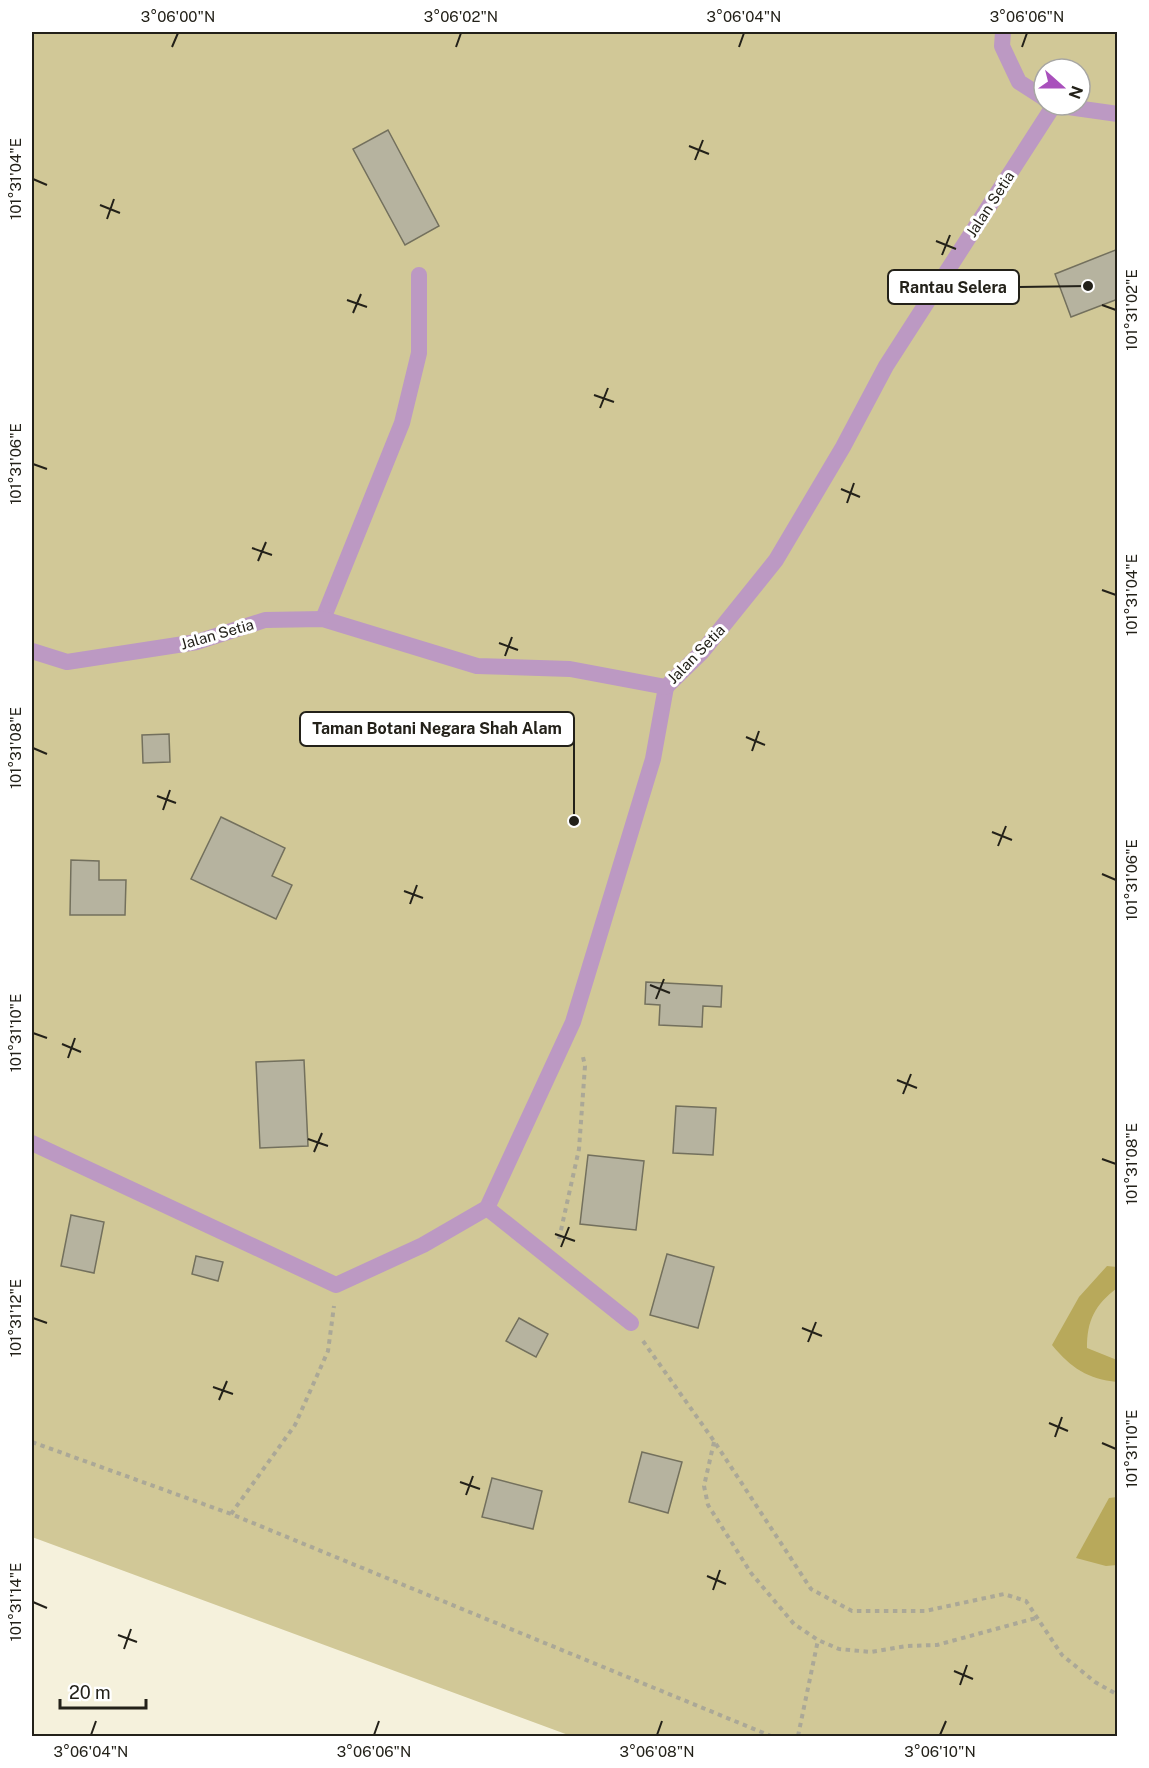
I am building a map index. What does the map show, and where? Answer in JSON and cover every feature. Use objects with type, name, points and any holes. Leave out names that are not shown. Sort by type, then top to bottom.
[{"type":"street","points":[[1003,32],[1002,46],[1019,82],[1032,90]]},
{"type":"street","points":[[1092,110],[1118,114]]},
{"type":"street","name":"Jalan Setia","points":[[32,651],[67,662],[197,642],[265,620],[323,619],[477,666],[570,669],[666,687],[702,652],[776,560],[843,447],[886,366],[1046,117]]},
{"type":"street","points":[[323,619],[402,423],[419,353],[419,275]]},
{"type":"street","points":[[32,1143],[336,1285],[423,1245],[487,1208],[573,1022],[653,759],[666,687]]},
{"type":"street","points":[[487,1208],[631,1323]]},
{"type":"path","points":[[550,1260],[560,1235],[579,1149],[585,1065],[573,1022]]},
{"type":"path","points":[[231,1514],[295,1425],[328,1351],[336,1285]]},
{"type":"path","points":[[631,1323],[714,1441],[811,1589],[852,1611],[925,1611],[1004,1594],[1026,1601],[1062,1654],[1095,1682],[1118,1695]]},
{"type":"path","points":[[714,1441],[705,1486],[708,1505],[751,1573],[794,1624],[818,1640],[839,1649],[871,1652],[907,1646],[937,1645],[1036,1618]]},
{"type":"path","points":[[32,1442],[231,1514],[771,1737]]},
{"type":"path","points":[[798,1737],[818,1640]]},
{"type":"shaded area","points":[[32,32],[1117,32],[1117,1736],[571,1736],[32,1537]]},
{"type":"shaded area","points":[[1107,1266],[1117,1267],[1117,1288],[1103,1301],[1094,1314],[1087,1338],[1087,1348],[1117,1360],[1117,1382],[1097,1378],[1081,1371],[1066,1360],[1052,1345],[1079,1297]]},
{"type":"shaded area","points":[[1117,1497],[1117,1565],[1106,1566],[1076,1558],[1109,1498]]},
{"type":"building","points":[[388,130],[439,226],[405,245],[353,149]]},
{"type":"building","points":[[1118,249],[1118,299],[1071,317],[1055,274]]},
{"type":"building","points":[[169,734],[170,762],[143,763],[142,735]]},
{"type":"building","points":[[221,817],[285,848],[272,876],[292,885],[276,919],[191,879]]},
{"type":"building","points":[[71,860],[99,861],[99,880],[126,880],[125,915],[70,915]]},
{"type":"building","points":[[646,982],[722,986],[721,1007],[703,1006],[702,1027],[659,1025],[660,1005],[645,1004]]},
{"type":"building","points":[[304,1060],[308,1146],[260,1148],[256,1062]]},
{"type":"building","points":[[676,1106],[716,1108],[713,1155],[673,1153]]},
{"type":"building","points":[[588,1155],[644,1161],[636,1230],[580,1224]]},
{"type":"building","points":[[71,1215],[104,1222],[94,1273],[61,1266]]},
{"type":"building","points":[[667,1254],[714,1267],[698,1328],[650,1315]]},
{"type":"building","points":[[196,1256],[223,1262],[218,1281],[192,1274]]},
{"type":"building","points":[[519,1318],[548,1334],[536,1357],[506,1341]]},
{"type":"building","points":[[642,1452],[682,1462],[668,1513],[629,1502]]},
{"type":"building","points":[[492,1478],[542,1491],[533,1529],[482,1517]]},
{"type":"place","name":"Rantau Selera","points":[[1088,286]]},
{"type":"place","name":"Taman Botani Negara Shah Alam","points":[[574,821]]}]
